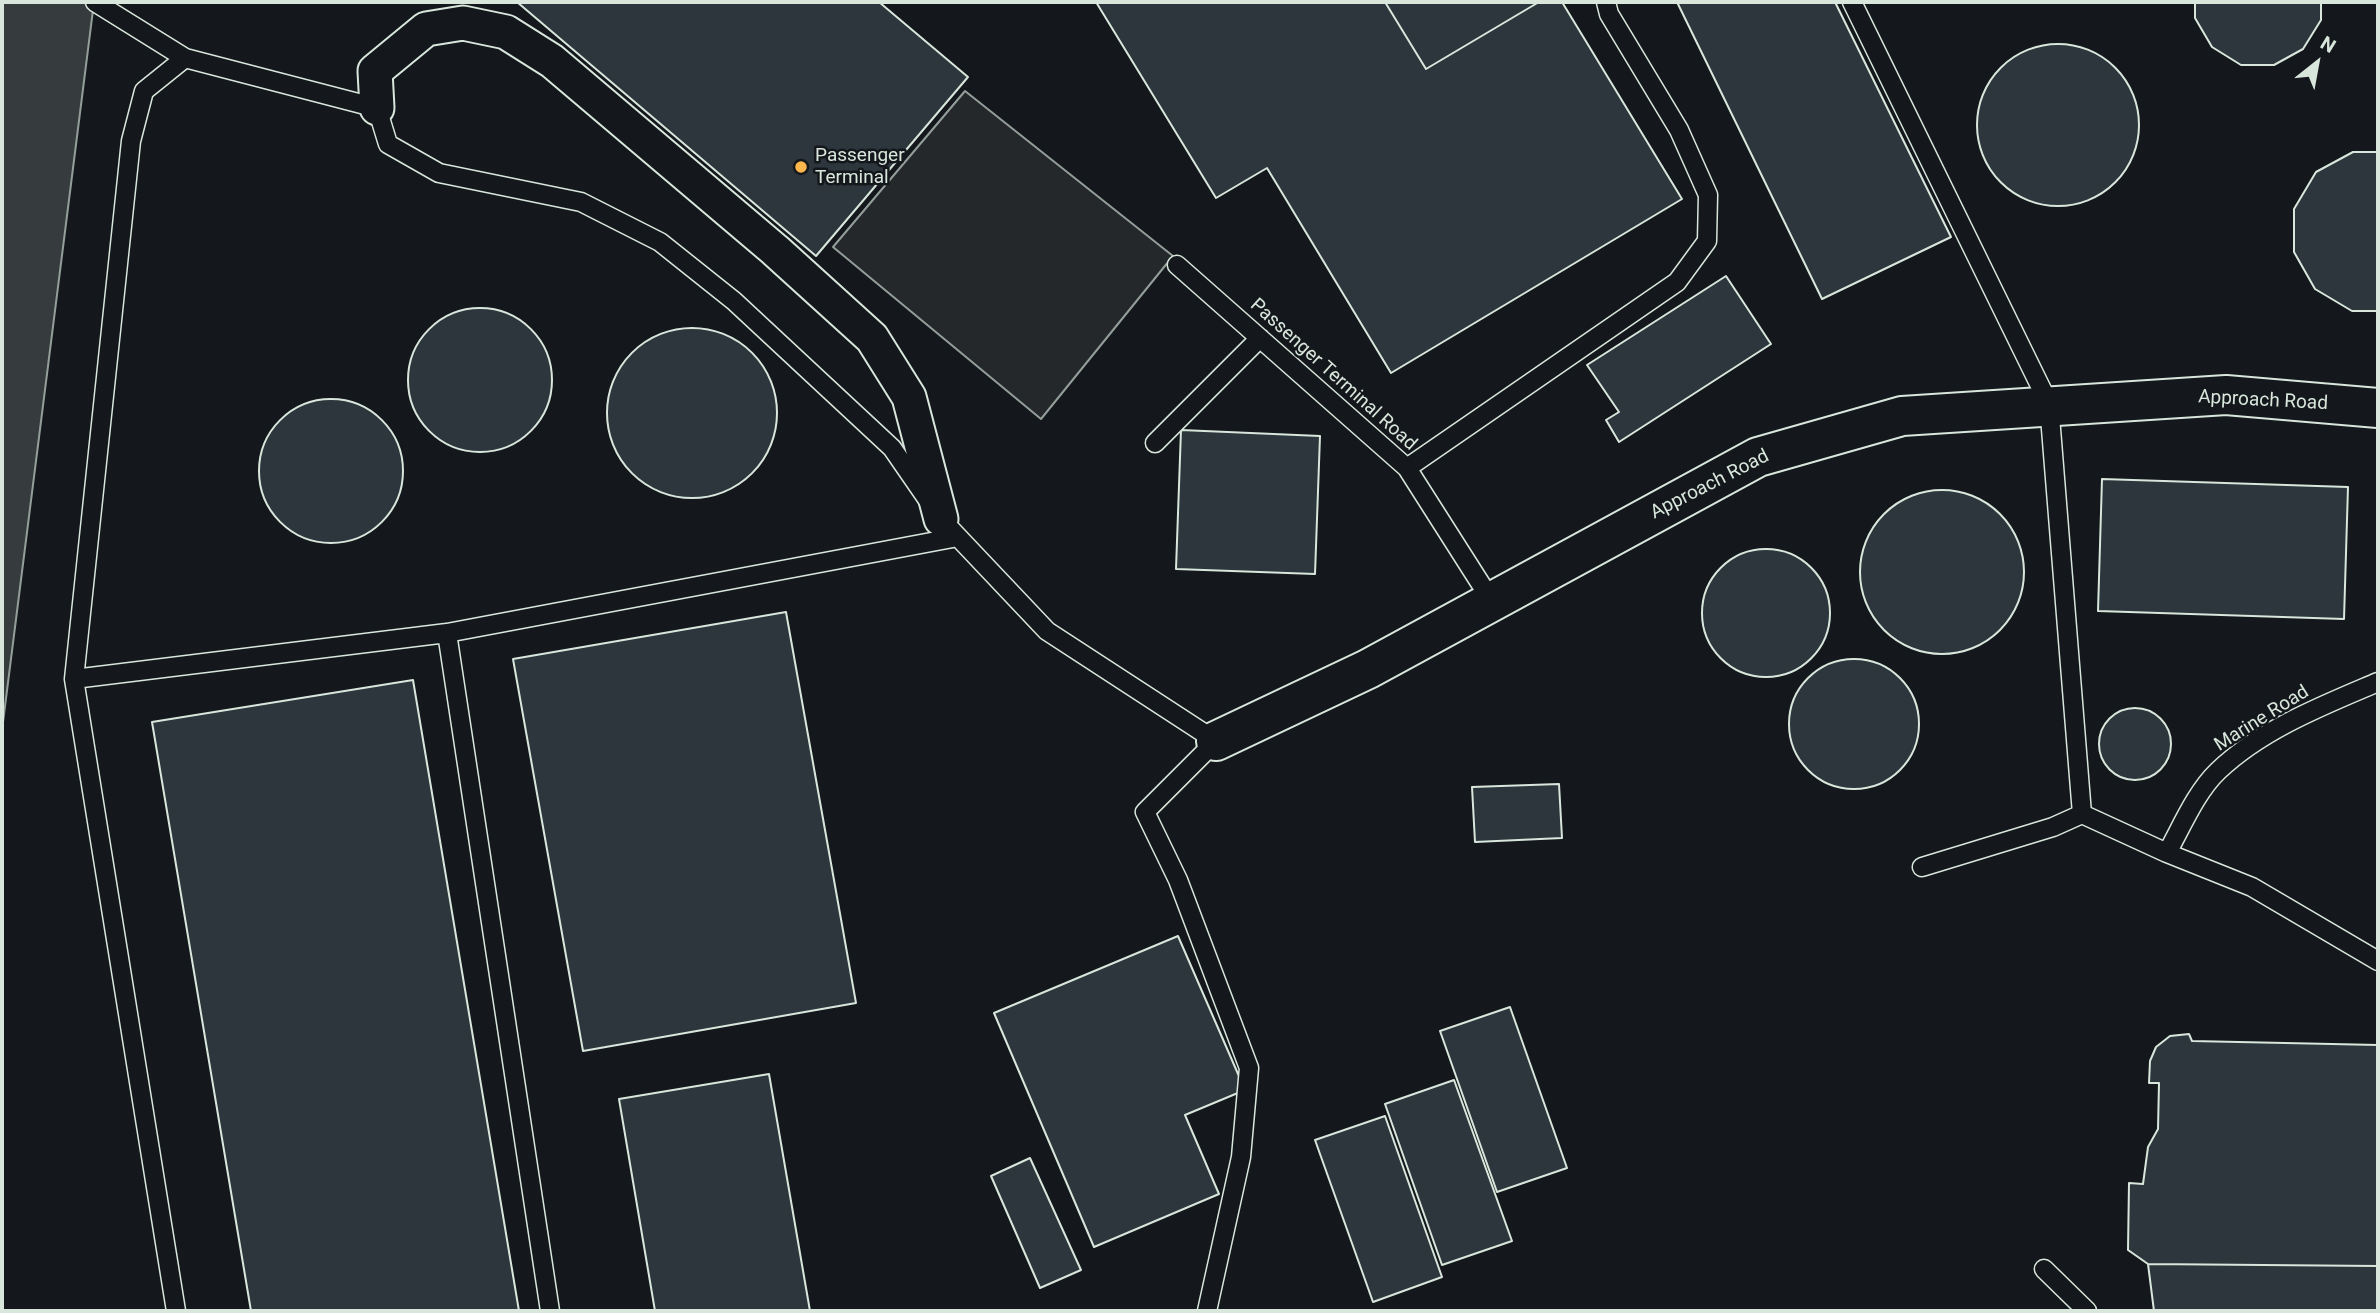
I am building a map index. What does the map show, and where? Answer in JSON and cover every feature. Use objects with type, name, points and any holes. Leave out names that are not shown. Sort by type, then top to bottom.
[{"type":"main road","name":"Approach Road","points":[[1216,741],[1368,669],[1758,457],[1902,416],[2049,404],[2226,395],[2378,408]]},
{"type":"street","points":[[377,108],[375,71],[426,29],[463,23],[506,32],[552,61],[775,250],[872,338],[909,397],[949,528]]},
{"type":"lane","points":[[95,2],[184,58],[377,108],[388,144],[439,173],[581,202],[660,242],[734,301],[892,448],[949,528],[1047,631],[1216,741],[1145,813],[1178,880],[1249,1068],[1241,1157],[1207,1311]]},
{"type":"lane","points":[[1407,468],[1677,282],[1707,241],[1708,195],[1679,130],[1609,15],[1606,2]]},
{"type":"lane","points":[[1852,2],[2049,404],[2082,814]]},
{"type":"lane","points":[[176,1311],[74,679],[131,141],[144,92],[184,58]]},
{"type":"lane","name":"Passenger Terminal Road","points":[[1177,265],[1407,468],[1492,600]]},
{"type":"lane","points":[[1155,443],[1260,338]]},
{"type":"lane","points":[[74,679],[447,633],[949,528]]},
{"type":"lane","points":[[447,633],[550,1311]]},
{"type":"lane","name":"Marine Road","points":[[2167,853],[2196,802],[2218,771],[2308,712],[2378,682]]},
{"type":"lane","points":[[1922,867],[2053,827],[2082,814],[2167,853],[2252,887],[2378,961]]},
{"type":"lane","points":[[2044,1269],[2087,1311]]},
{"type":"shaded area","points":[[2,2],[94,2],[2,730]]},
{"type":"shaded area","points":[[965,91],[1173,256],[1041,419],[833,247]]},
{"type":"building","name":"Passenger Terminal","points":[[517,2],[879,2],[968,77],[816,256]]},
{"type":"building","points":[[1096,2],[1385,2],[1426,69],[1539,2],[1562,2],[1682,199],[1391,373],[1267,168],[1216,198]]},
{"type":"building","points":[[1385,2],[1539,2],[1426,69]]},
{"type":"building","points":[[1677,2],[1835,2],[1951,237],[1822,299]]},
{"type":"building","points":[[2195,2],[2321,2],[2321,20],[2303,49],[2274,65],[2241,65],[2212,47],[2195,18]]},
{"type":"building","points":[[2058,44],[2089,50],[2115,68],[2133,94],[2139,125],[2133,156],[2115,182],[2089,200],[2058,206],[2027,200],[2001,182],[1983,156],[1977,125],[1983,94],[2001,68],[2027,50]]},
{"type":"building","points":[[2353,152],[2378,152],[2378,311],[2352,311],[2315,289],[2294,252],[2294,209],[2316,172]]},
{"type":"building","points":[[1726,276],[1771,344],[1619,442],[1606,420],[1619,412],[1587,365]]},
{"type":"building","points":[[480,308],[507,314],[531,329],[546,353],[552,380],[546,407],[531,431],[507,446],[480,452],[453,446],[429,431],[414,407],[408,380],[414,353],[429,329],[453,314]]},
{"type":"building","points":[[692,328],[725,334],[752,353],[771,380],[777,413],[771,446],[752,473],[725,492],[692,498],[659,492],[632,473],[613,446],[607,413],[613,380],[632,353],[659,334]]},
{"type":"building","points":[[331,399],[358,405],[382,420],[397,444],[403,471],[397,498],[382,522],[358,537],[331,543],[304,537],[280,522],[265,498],[259,471],[265,444],[280,420],[304,405]]},
{"type":"building","points":[[1181,430],[1320,436],[1315,574],[1176,569]]},
{"type":"building","points":[[2102,479],[2348,487],[2344,619],[2098,611]]},
{"type":"building","points":[[1942,490],[1973,496],[2000,514],[2018,541],[2024,572],[2018,603],[2000,630],[1973,648],[1942,654],[1911,648],[1884,630],[1866,603],[1860,572],[1866,541],[1884,514],[1911,496]]},
{"type":"building","points":[[1766,549],[1791,553],[1812,567],[1826,588],[1830,613],[1826,638],[1812,659],[1791,673],[1766,677],[1741,673],[1720,659],[1706,638],[1702,613],[1706,588],[1720,567],[1741,553]]},
{"type":"building","points":[[786,612],[856,1003],[583,1051],[513,659]]},
{"type":"building","points":[[1854,659],[1879,664],[1900,678],[1914,699],[1919,724],[1914,749],[1900,770],[1879,784],[1854,789],[1829,784],[1808,770],[1794,749],[1789,724],[1794,699],[1808,678],[1829,664]]},
{"type":"building","points":[[413,680],[519,1311],[251,1311],[152,722]]},
{"type":"building","points":[[2135,708],[2155,714],[2165,724],[2171,744],[2165,764],[2155,774],[2135,780],[2115,774],[2105,764],[2099,744],[2105,724],[2115,714]]},
{"type":"building","points":[[1559,784],[1562,838],[1475,842],[1472,787]]},
{"type":"building","points":[[1178,936],[1245,1090],[1185,1115],[1219,1194],[1094,1247],[994,1013]]},
{"type":"building","points":[[1510,1007],[1567,1168],[1497,1192],[1440,1031]]},
{"type":"building","points":[[2189,1034],[2192,1041],[2378,1045],[2378,1266],[2148,1264],[2128,1250],[2129,1183],[2143,1184],[2148,1147],[2158,1129],[2159,1083],[2149,1083],[2150,1061],[2156,1047],[2170,1036]]},
{"type":"building","points":[[769,1074],[810,1311],[655,1311],[619,1099]]},
{"type":"building","points":[[1454,1080],[1512,1241],[1442,1265],[1385,1104]]},
{"type":"building","points":[[1385,1116],[1442,1277],[1373,1302],[1315,1140]]},
{"type":"building","points":[[1030,1158],[1081,1270],[1040,1288],[991,1176]]},
{"type":"building","points":[[2148,1264],[2378,1266],[2378,1311],[2154,1311]]},
{"type":"place","name":"Passenger Terminal","points":[[801,167]]}]
